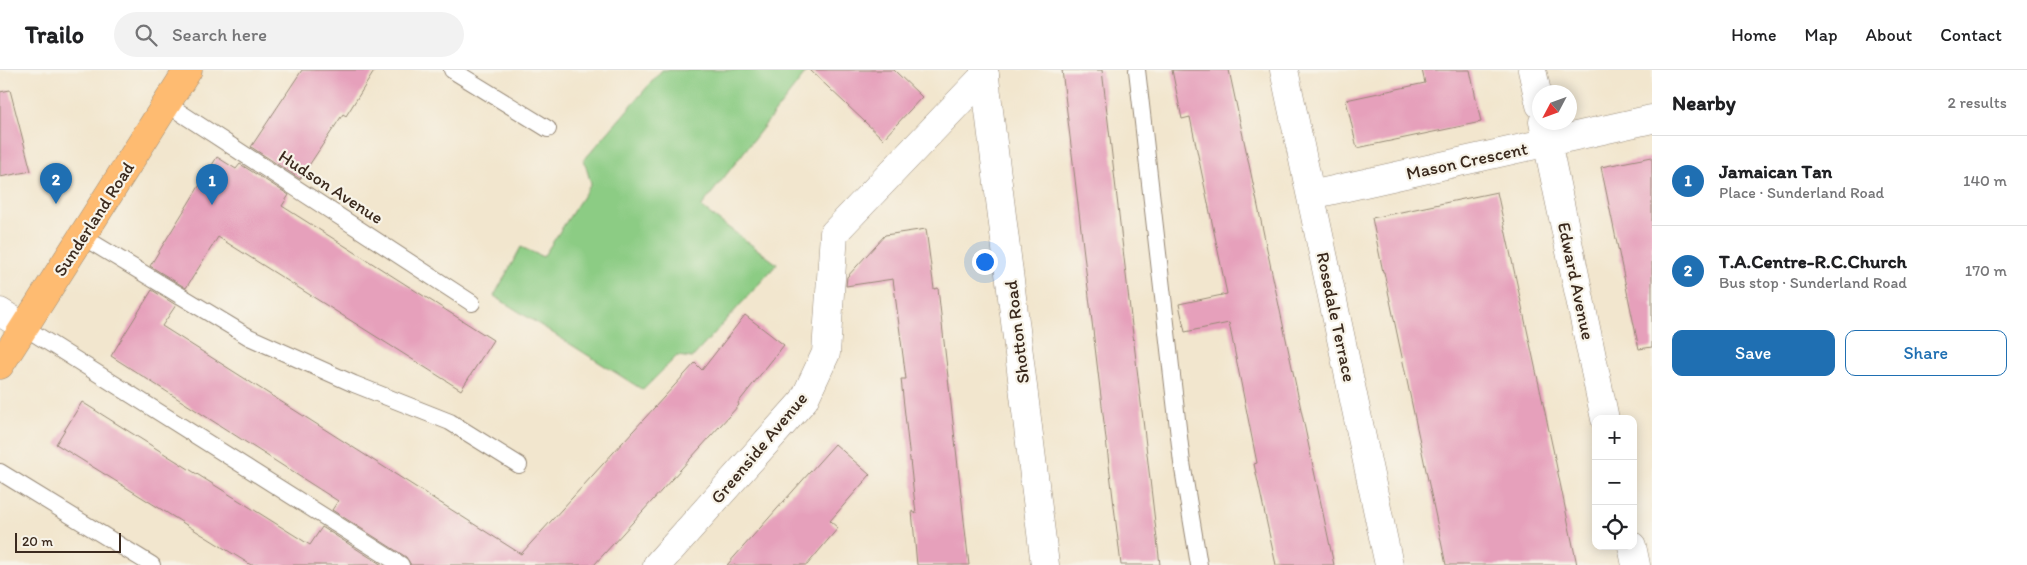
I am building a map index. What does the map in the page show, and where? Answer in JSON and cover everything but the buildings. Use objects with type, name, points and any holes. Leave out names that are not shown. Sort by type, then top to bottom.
[{"type":"main road","name":"Sunderland Road","points":[[0,365],[84,237],[187,71]]},
{"type":"street","name":"Rosedale Terrace","points":[[1284,70],[1389,565]]},
{"type":"street","points":[[1532,70],[1535,85]]},
{"type":"street","name":"Greenside Avenue","points":[[657,565],[804,400],[826,353],[834,233],[984,73]]},
{"type":"street","name":"Shotton Road","points":[[984,73],[1045,565]]},
{"type":"street","name":"Mason Crescent","points":[[1311,195],[1545,133],[1652,119]]},
{"type":"street","name":"Edward Avenue","points":[[1545,133],[1605,415]]},
{"type":"street","points":[[0,312],[24,327]]},
{"type":"street","points":[[1633,550],[1636,565]]},
{"type":"lane","points":[[452,70],[548,129]]},
{"type":"lane","points":[[1138,70],[1180,453],[1199,565]]},
{"type":"lane","name":"Hudson Avenue","points":[[168,104],[472,303]]},
{"type":"lane","points":[[84,237],[249,338],[354,384],[450,422],[519,465]]},
{"type":"lane","points":[[24,327],[401,565]]},
{"type":"lane","points":[[0,472],[152,565]]},
{"type":"green space","points":[[662,70],[808,70],[701,207],[777,264],[692,358],[677,356],[643,390],[494,296],[521,247],[543,257],[591,184],[584,160]]},
{"type":"place","name":"T.A.Centre-R.C.Church","points":[[56,204]]},
{"type":"place","name":"Jamaican Tan","points":[[212,205]]}]
